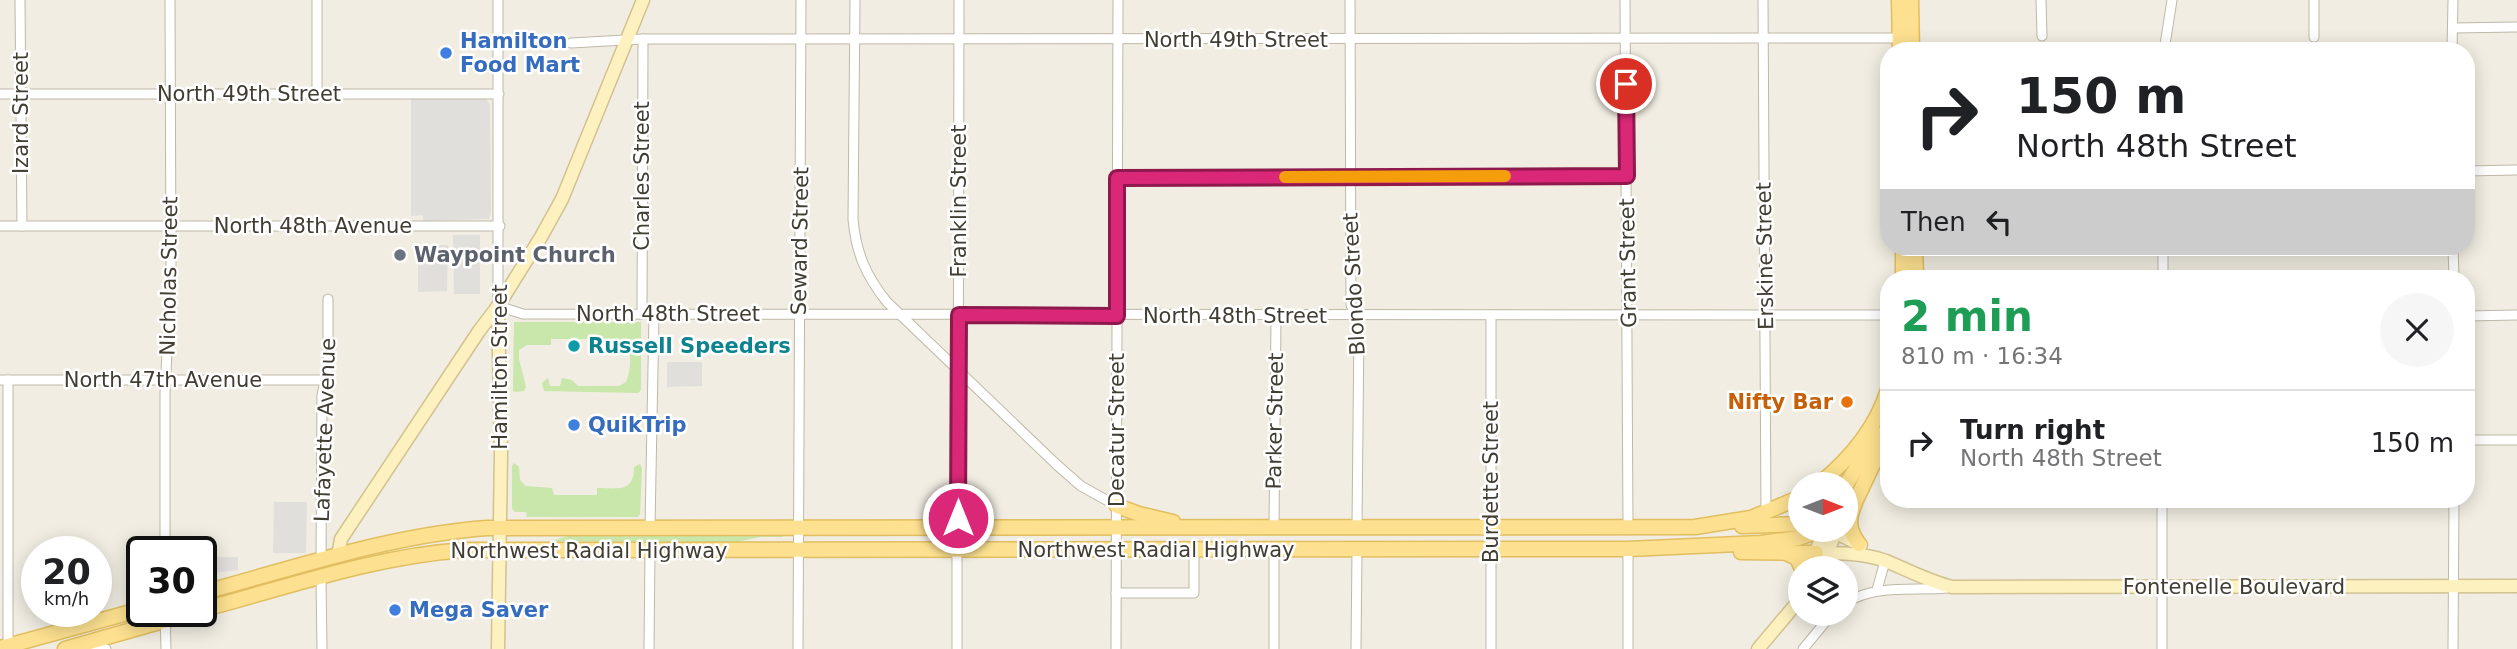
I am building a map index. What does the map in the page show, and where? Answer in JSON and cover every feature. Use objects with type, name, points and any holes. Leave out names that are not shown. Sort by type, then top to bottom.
[{"type":"main road","points":[[338,556],[341,539],[498,306],[562,199],[643,0]]},
{"type":"main road","points":[[1899,0],[1900,42]]},
{"type":"main road","points":[[1911,0],[1912,42]]},
{"type":"main road","name":"Hamilton Street","points":[[498,306],[501,427],[498,649]]},
{"type":"main road","points":[[1833,472],[1863,439],[1880,406]]},
{"type":"main road","points":[[1854,472],[1880,426]]},
{"type":"main road","points":[[1858,493],[1880,450]]},
{"type":"main road","name":"Northwest Radial Highway","points":[[217,589],[338,556],[438,533],[499,527],[1695,527],[1766,513],[1788,502]]},
{"type":"main road","points":[[1117,506],[1139,514],[1205,528]]},
{"type":"main road","points":[[1695,527],[1788,524]]},
{"type":"main road","name":"Northwest Radial Highway","points":[[217,606],[413,555],[499,549],[1628,549],[1680,548],[1788,539]]},
{"type":"main road","points":[[1819,556],[1826,542]]},
{"type":"main road","points":[[1855,542],[1885,561]]},
{"type":"main road","points":[[1680,548],[1852,554],[1885,561]]},
{"type":"main road","points":[[1786,553],[1793,556]]},
{"type":"main road","name":"Fontenelle Boulevard","points":[[1885,561],[1919,577],[1952,587],[2517,586]]},
{"type":"main road","points":[[1758,649],[1788,612]]},
{"type":"main road","points":[[4,647],[126,613]]},
{"type":"main road","name":"Northwest Radial Highway","points":[[65,649],[132,627]]},
{"type":"street","name":"Izard Street","points":[[20,0],[22,226]]},
{"type":"street","name":"Nicholas Street","points":[[165,536],[171,225],[170,0]]},
{"type":"street","points":[[317,0],[317,94]]},
{"type":"street","name":"Hamilton Street","points":[[498,0],[498,306]]},
{"type":"street","name":"Seward Street","points":[[798,649],[801,0]]},
{"type":"street","points":[[855,0],[855,239],[869,279],[887,302],[1081,486],[1117,506]]},
{"type":"street","name":"Franklin Street","points":[[958,528],[959,0]]},
{"type":"street","name":"Decatur Street","points":[[1116,649],[1118,0]]},
{"type":"street","name":"Blondo Street","points":[[1350,0],[1351,305],[1359,325],[1357,527]]},
{"type":"street","name":"Grant Street","points":[[1625,0],[1628,527]]},
{"type":"street","name":"Erskine Street","points":[[1763,0],[1766,513]]},
{"type":"street","points":[[2041,0],[2042,37]]},
{"type":"street","points":[[2165,42],[2172,0]]},
{"type":"street","points":[[2314,0],[2314,37]]},
{"type":"street","points":[[2452,42],[2453,0]]},
{"type":"street","points":[[2453,28],[2517,27]]},
{"type":"street","name":"North 49th Street","points":[[571,43],[643,39],[1763,38],[1880,43]]},
{"type":"street","name":"Charles Street","points":[[642,314],[643,39]]},
{"type":"street","name":"North 49th Street","points":[[0,94],[499,94]]},
{"type":"street","points":[[2475,171],[2517,170]]},
{"type":"street","points":[[1117,178],[1627,176]]},
{"type":"street","name":"North 48th Avenue","points":[[0,226],[500,226]]},
{"type":"street","name":"Lafayette Avenue","points":[[321,561],[322,395],[328,369],[328,299]]},
{"type":"street","name":"North 48th Street","points":[[498,306],[523,314],[1880,315]]},
{"type":"street","points":[[650,527],[653,314]]},
{"type":"street","points":[[2475,316],[2517,315]]},
{"type":"street","name":"Parker Street","points":[[1274,527],[1276,316]]},
{"type":"street","name":"Burdette Street","points":[[1491,316],[1491,649]]},
{"type":"street","points":[[4,380],[4,647]]},
{"type":"street","name":"North 47th Avenue","points":[[4,380],[326,380]]},
{"type":"street","points":[[2475,440],[2517,440]]},
{"type":"street","points":[[2162,508],[2162,649]]},
{"type":"street","points":[[2454,508],[2454,649]]},
{"type":"street","points":[[1628,549],[1628,649]]},
{"type":"street","points":[[649,649],[650,550]]},
{"type":"street","points":[[1116,593],[1194,593],[1194,550]]},
{"type":"street","points":[[1274,550],[1274,649]]},
{"type":"street","points":[[1356,649],[1357,550]]},
{"type":"street","points":[[957,551],[957,649]]},
{"type":"street","points":[[1877,590],[1885,561]]},
{"type":"street","points":[[321,578],[322,649]]},
{"type":"street","name":"Fontenelle Boulevard","points":[[1858,597],[1877,590],[1952,587]]},
{"type":"street","points":[[1803,649],[1822,626]]},
{"type":"street","points":[[165,627],[166,649]]},
{"type":"street","points":[[87,643],[106,649]]},
{"type":"green space","points":[[514,322],[641,322],[641,390],[638,393],[544,391],[542,383],[548,378],[550,386],[560,386],[562,378],[572,380],[578,386],[619,386],[626,382],[630,367],[629,352],[624,344],[602,345],[604,339],[551,339],[551,345],[527,345],[519,350],[526,387],[524,391],[513,391]]},
{"type":"green space","points":[[514,463],[519,467],[520,480],[526,486],[552,488],[554,495],[597,495],[597,488],[623,487],[631,481],[634,467],[640,464],[640,514],[638,517],[527,517],[526,512],[515,512],[512,509]]},
{"type":"green space","points":[[574,534],[783,537],[760,537],[737,542],[552,541]]},
{"type":"shaded area","points":[[411,99],[486,99],[490,105],[489,219],[423,221],[423,215],[411,216]]},
{"type":"shaded area","points":[[453,235],[480,235],[480,294],[454,294]]},
{"type":"shaded area","points":[[435,245],[448,245],[447,291],[418,292],[418,256],[428,256]]},
{"type":"shaded area","points":[[667,362],[702,362],[702,386],[667,387]]},
{"type":"shaded area","points":[[274,502],[307,502],[306,553],[273,553]]},
{"type":"shaded area","points":[[217,557],[238,557],[238,570],[217,573]]},
{"type":"slow traffic","points":[[1285,177],[1505,176]]},
{"type":"place","name":"Hamilton Food Mart","points":[[446,53]]},
{"type":"place","name":"Waypoint Church","points":[[400,255]]},
{"type":"place","name":"Russell Speeders","points":[[574,346]]},
{"type":"place","name":"Nifty Bar","points":[[1847,402]]},
{"type":"place","name":"QuikTrip","points":[[574,425]]},
{"type":"place","name":"Mega Saver","points":[[395,610]]},
{"type":"route","points":[[958,518],[959,315],[1117,316],[1117,178],[1627,176],[1626,84]]}]
